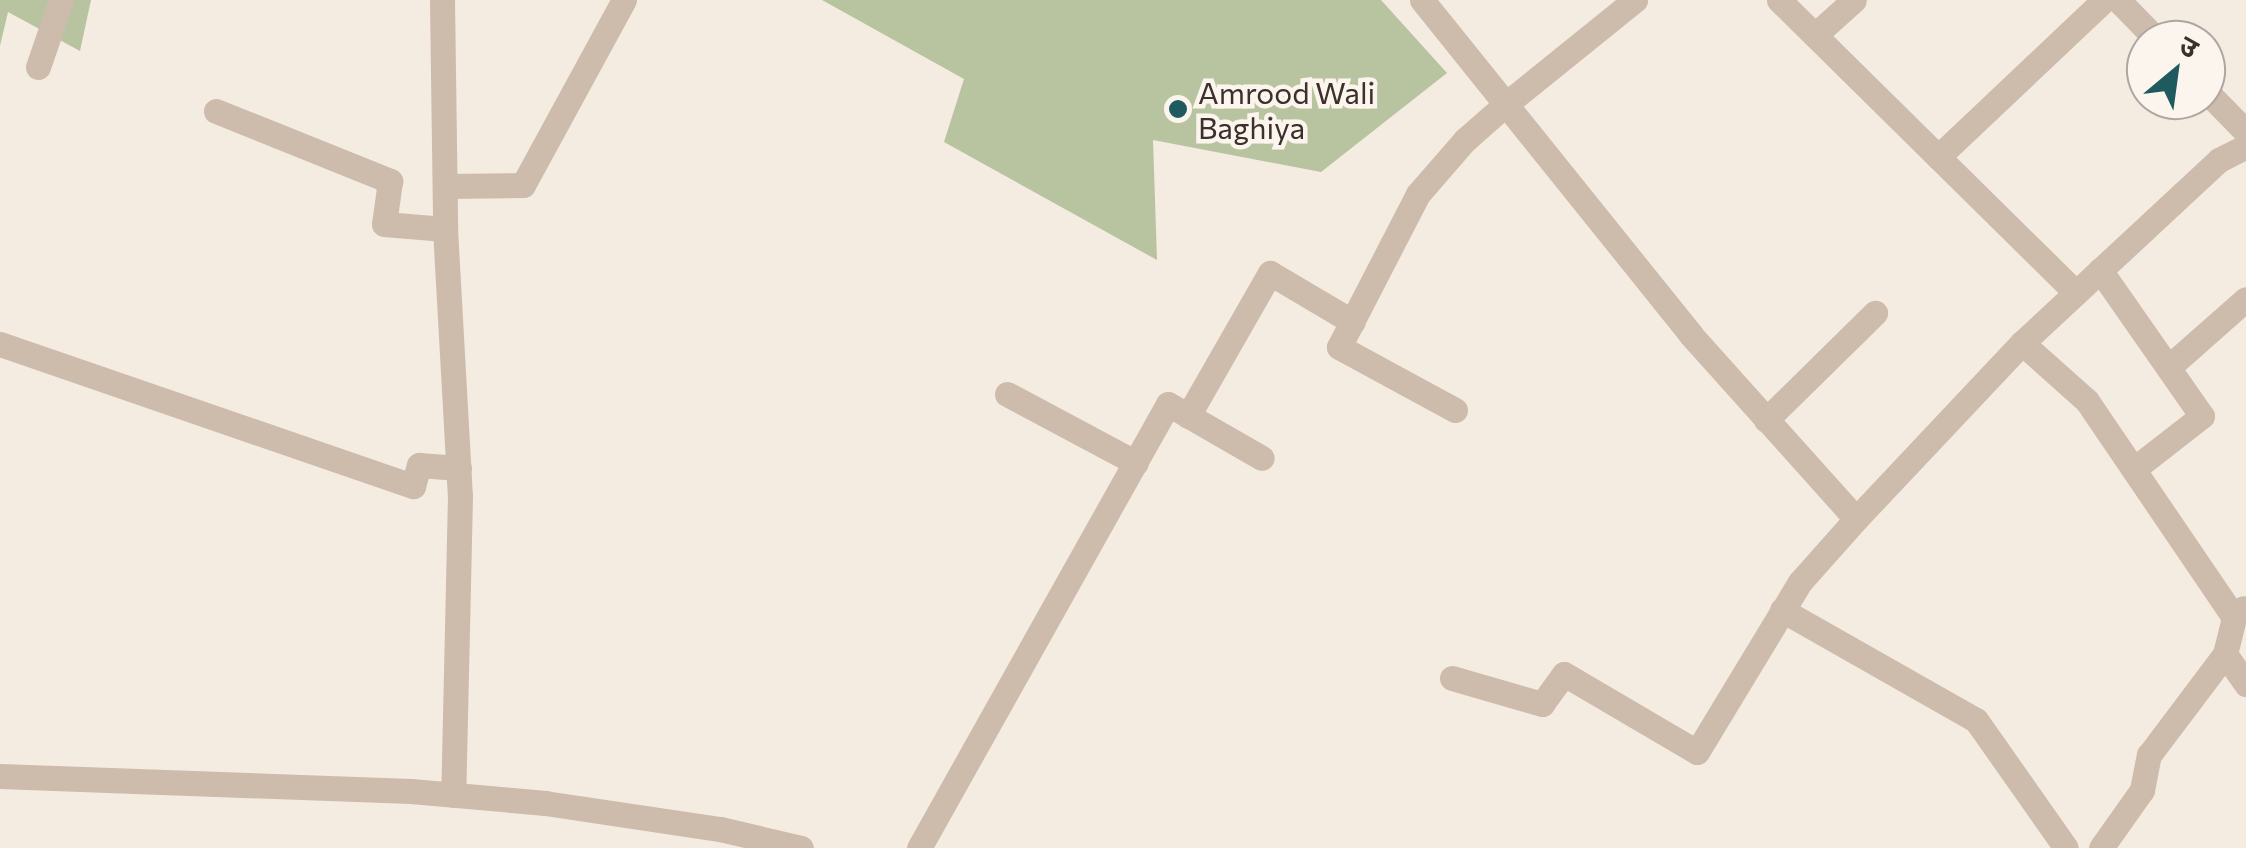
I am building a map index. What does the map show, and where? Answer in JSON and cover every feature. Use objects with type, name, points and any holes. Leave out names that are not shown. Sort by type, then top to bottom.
[{"type":"street","points":[[38,67],[61,0]]},
{"type":"street","points":[[442,0],[445,229],[459,468],[453,795]]},
{"type":"street","points":[[445,186],[523,185],[624,0]]},
{"type":"street","points":[[1422,0],[1691,335],[1856,519]]},
{"type":"street","points":[[1455,410],[1340,347],[1418,194],[1465,140],[1635,0]]},
{"type":"street","points":[[1779,0],[2076,293]]},
{"type":"street","points":[[1815,35],[1854,0]]},
{"type":"street","points":[[1938,156],[2104,0]]},
{"type":"street","points":[[2118,0],[2138,20]]},
{"type":"street","points":[[216,110],[390,181],[384,224],[445,229]]},
{"type":"street","points":[[1452,678],[1542,704],[1564,674],[1697,752],[1800,582],[1856,519],[2022,343],[2218,160],[2243,150],[2224,120]]},
{"type":"street","points":[[2100,270],[2202,416],[2134,469]]},
{"type":"street","points":[[1188,416],[1270,273],[1353,322]]},
{"type":"street","points":[[2170,366],[2246,298]]},
{"type":"street","points":[[1766,420],[1875,312]]},
{"type":"street","points":[[2022,343],[2087,401],[2240,612],[2224,654],[2149,755],[2142,790],[2101,848]]},
{"type":"street","points":[[0,344],[413,486],[420,465],[459,468]]},
{"type":"street","points":[[1006,394],[1136,463]]},
{"type":"street","points":[[919,848],[1168,404],[1262,458]]},
{"type":"street","points":[[1782,610],[1976,720],[2066,848]]},
{"type":"street","points":[[2224,654],[2246,684]]},
{"type":"street","points":[[0,776],[453,795],[545,803],[720,829],[796,847]]},
{"type":"green space","points":[[0,0],[91,0],[80,51],[8,12],[0,46]]},
{"type":"green space","name":"Amrood Wali Baghiya","points":[[822,0],[1381,0],[1447,73],[1321,172],[1153,140],[1157,260],[944,142],[964,79]]},
{"type":"place","name":"Amrood Wali Baghiya","points":[[1178,109]]}]
